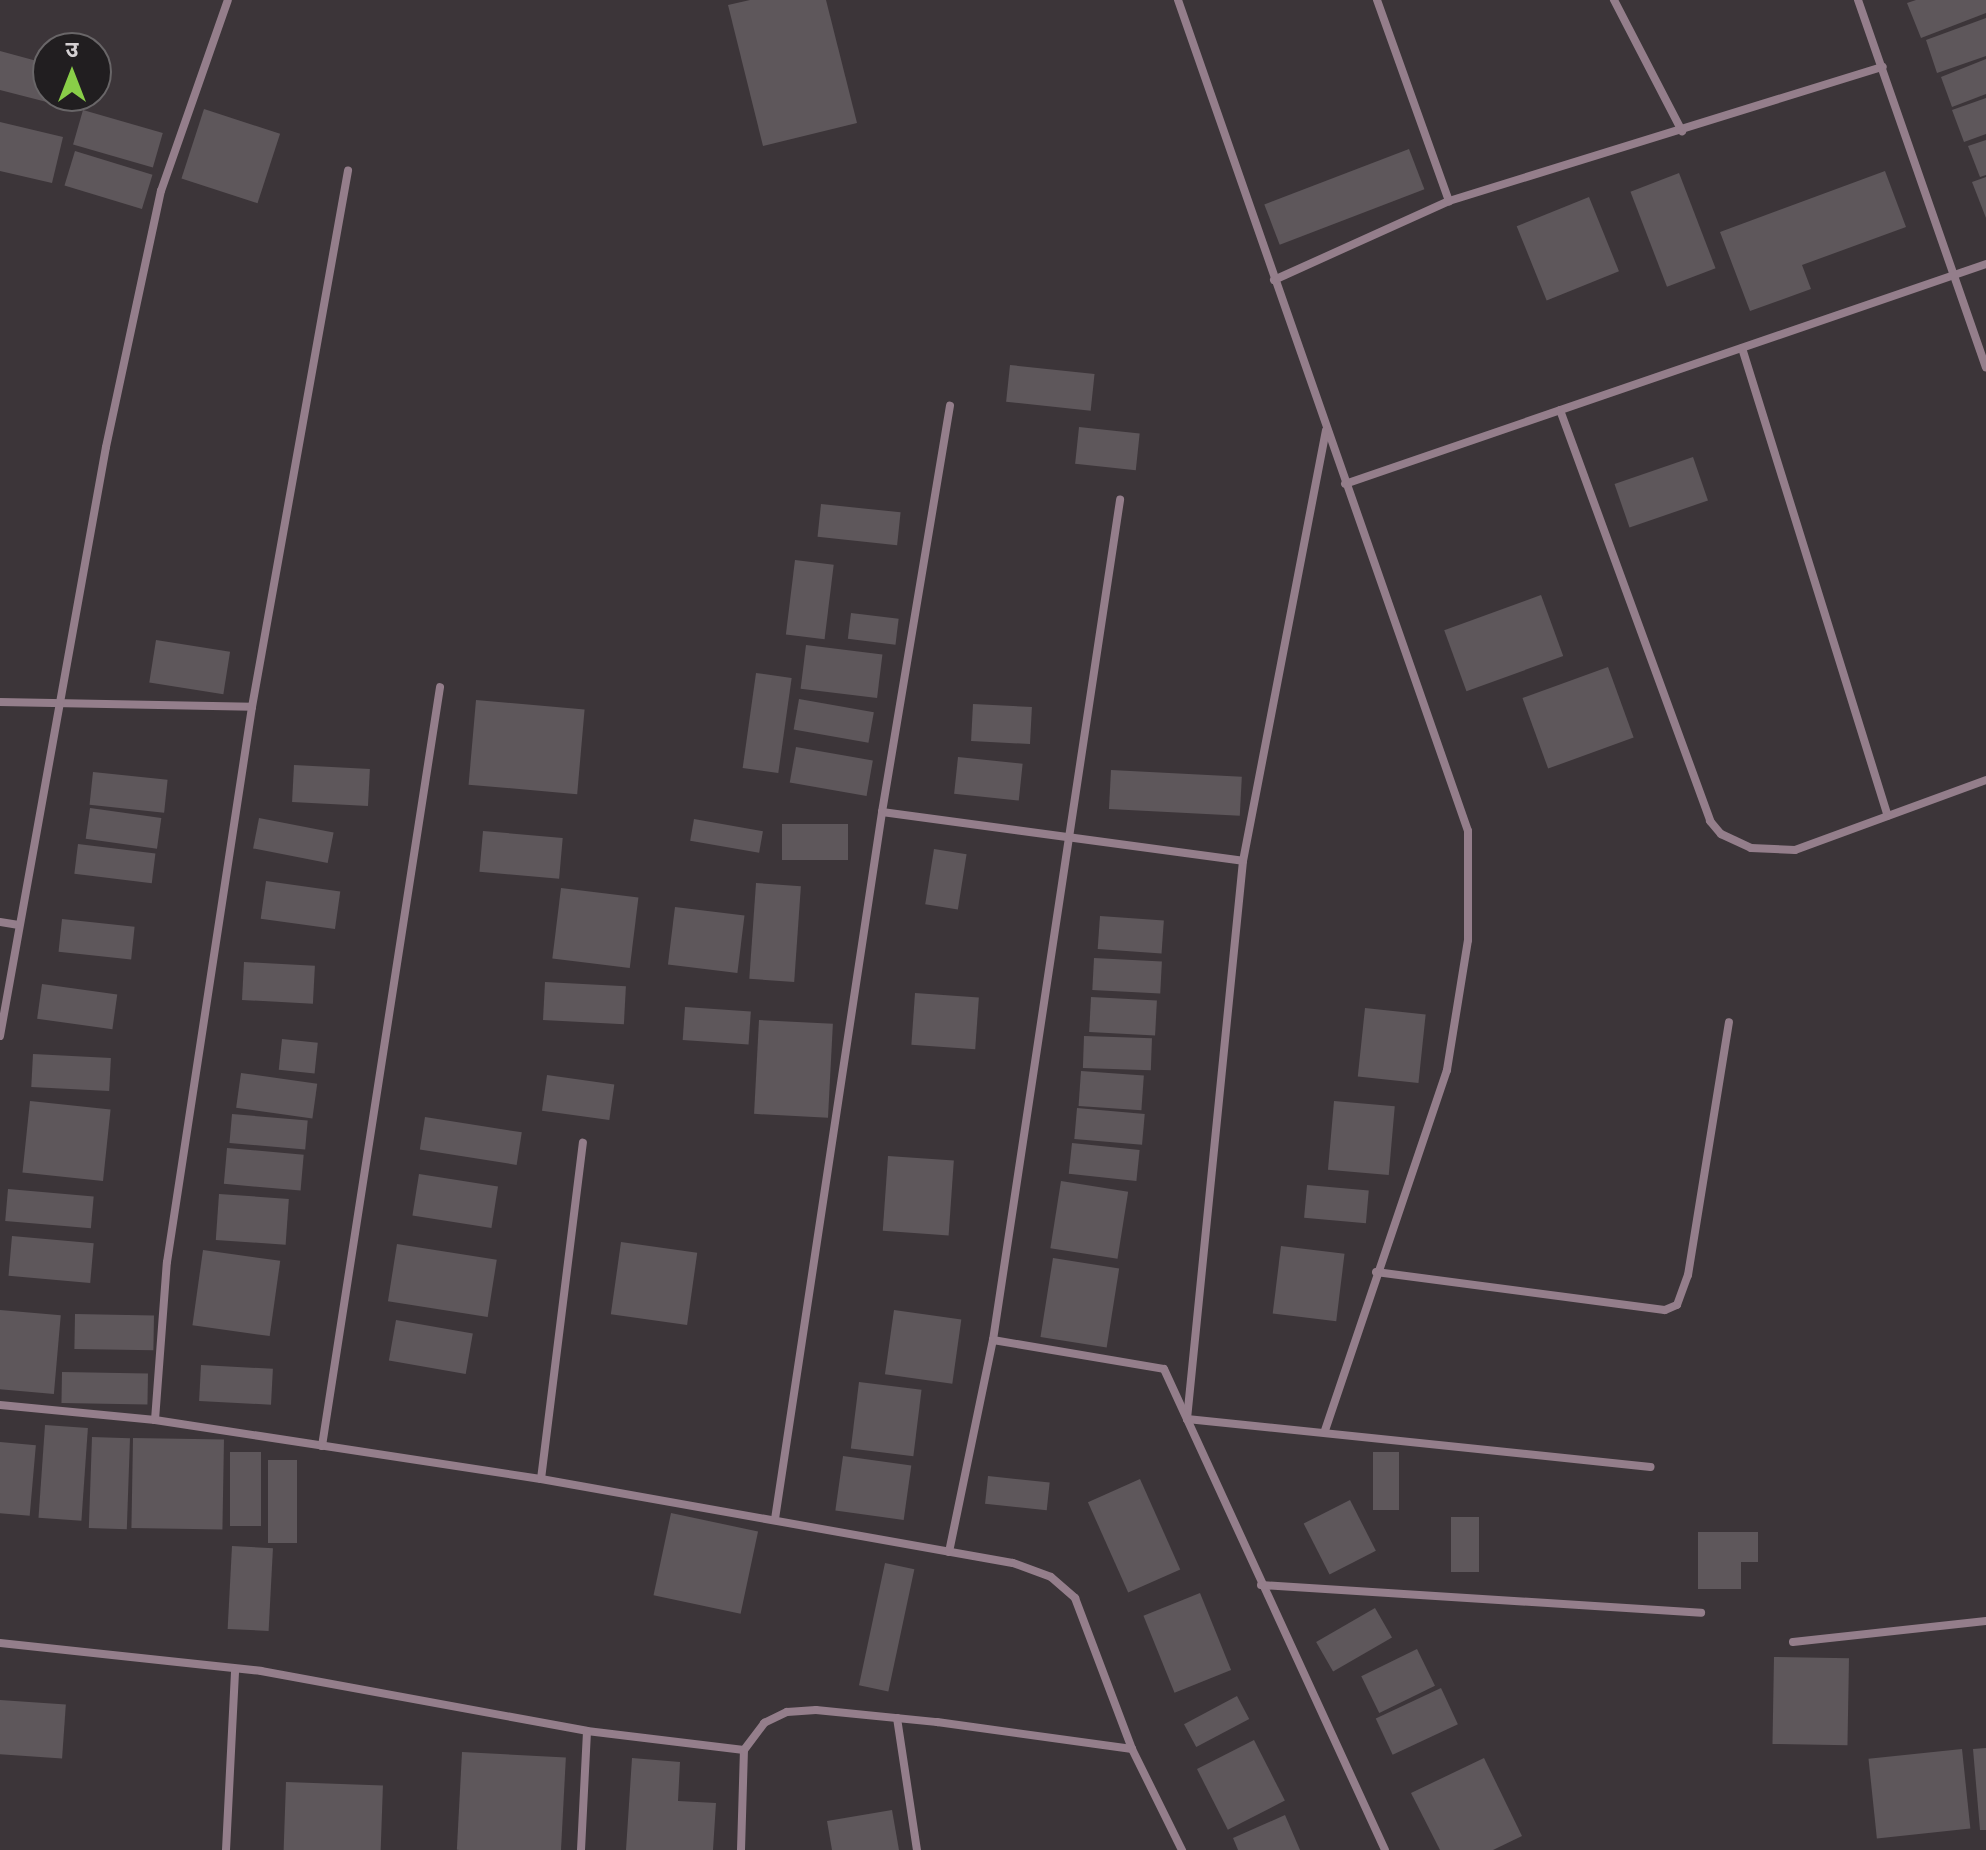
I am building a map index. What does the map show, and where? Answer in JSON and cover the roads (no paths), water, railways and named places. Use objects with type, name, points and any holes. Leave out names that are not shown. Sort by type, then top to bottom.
[{"type":"street","points":[[0,1036],[106,447],[161,191],[228,0]]},
{"type":"street","points":[[1178,0],[1468,831],[1468,940],[1447,1070],[1376,1272],[1325,1431]]},
{"type":"street","points":[[1377,0],[1449,201]]},
{"type":"street","points":[[1614,0],[1682,131]]},
{"type":"street","points":[[1858,0],[1986,367]]},
{"type":"street","points":[[1274,280],[1449,201],[1883,67]]},
{"type":"street","points":[[155,1420],[167,1262],[252,707],[348,171]]},
{"type":"street","points":[[1345,484],[1986,264]]},
{"type":"street","points":[[1742,348],[1888,816]]},
{"type":"street","points":[[775,1519],[882,812],[950,406]]},
{"type":"street","points":[[1560,410],[1710,821],[1721,834],[1751,848],[1795,850],[1986,780]]},
{"type":"street","points":[[1187,1419],[1243,861],[1326,431]]},
{"type":"street","points":[[949,1552],[993,1340],[1120,500]]},
{"type":"street","points":[[322,1446],[440,687]]},
{"type":"street","points":[[0,702],[59,700],[252,707]]},
{"type":"street","points":[[882,812],[1069,834],[1243,861]]},
{"type":"street","points":[[0,922],[19,925]]},
{"type":"street","points":[[1376,1272],[1665,1310],[1677,1305],[1688,1275],[1729,1022]]},
{"type":"street","points":[[541,1479],[583,1143]]},
{"type":"street","points":[[993,1340],[1164,1369],[1385,1850]]},
{"type":"street","points":[[0,1405],[155,1420],[541,1479],[1013,1563],[1051,1577],[1075,1598],[1132,1749],[1182,1850]]},
{"type":"street","points":[[1187,1419],[1651,1467]]},
{"type":"street","points":[[1261,1585],[1701,1613]]},
{"type":"street","points":[[1793,1642],[1986,1621]]},
{"type":"street","points":[[0,1643],[235,1670],[587,1731],[744,1750]]},
{"type":"street","points":[[226,1850],[235,1670]]},
{"type":"street","points":[[741,1850],[744,1750],[764,1723],[787,1712],[897,1718],[1132,1749]]},
{"type":"street","points":[[897,1718],[917,1850]]},
{"type":"street","points":[[581,1850],[587,1731]]}]
